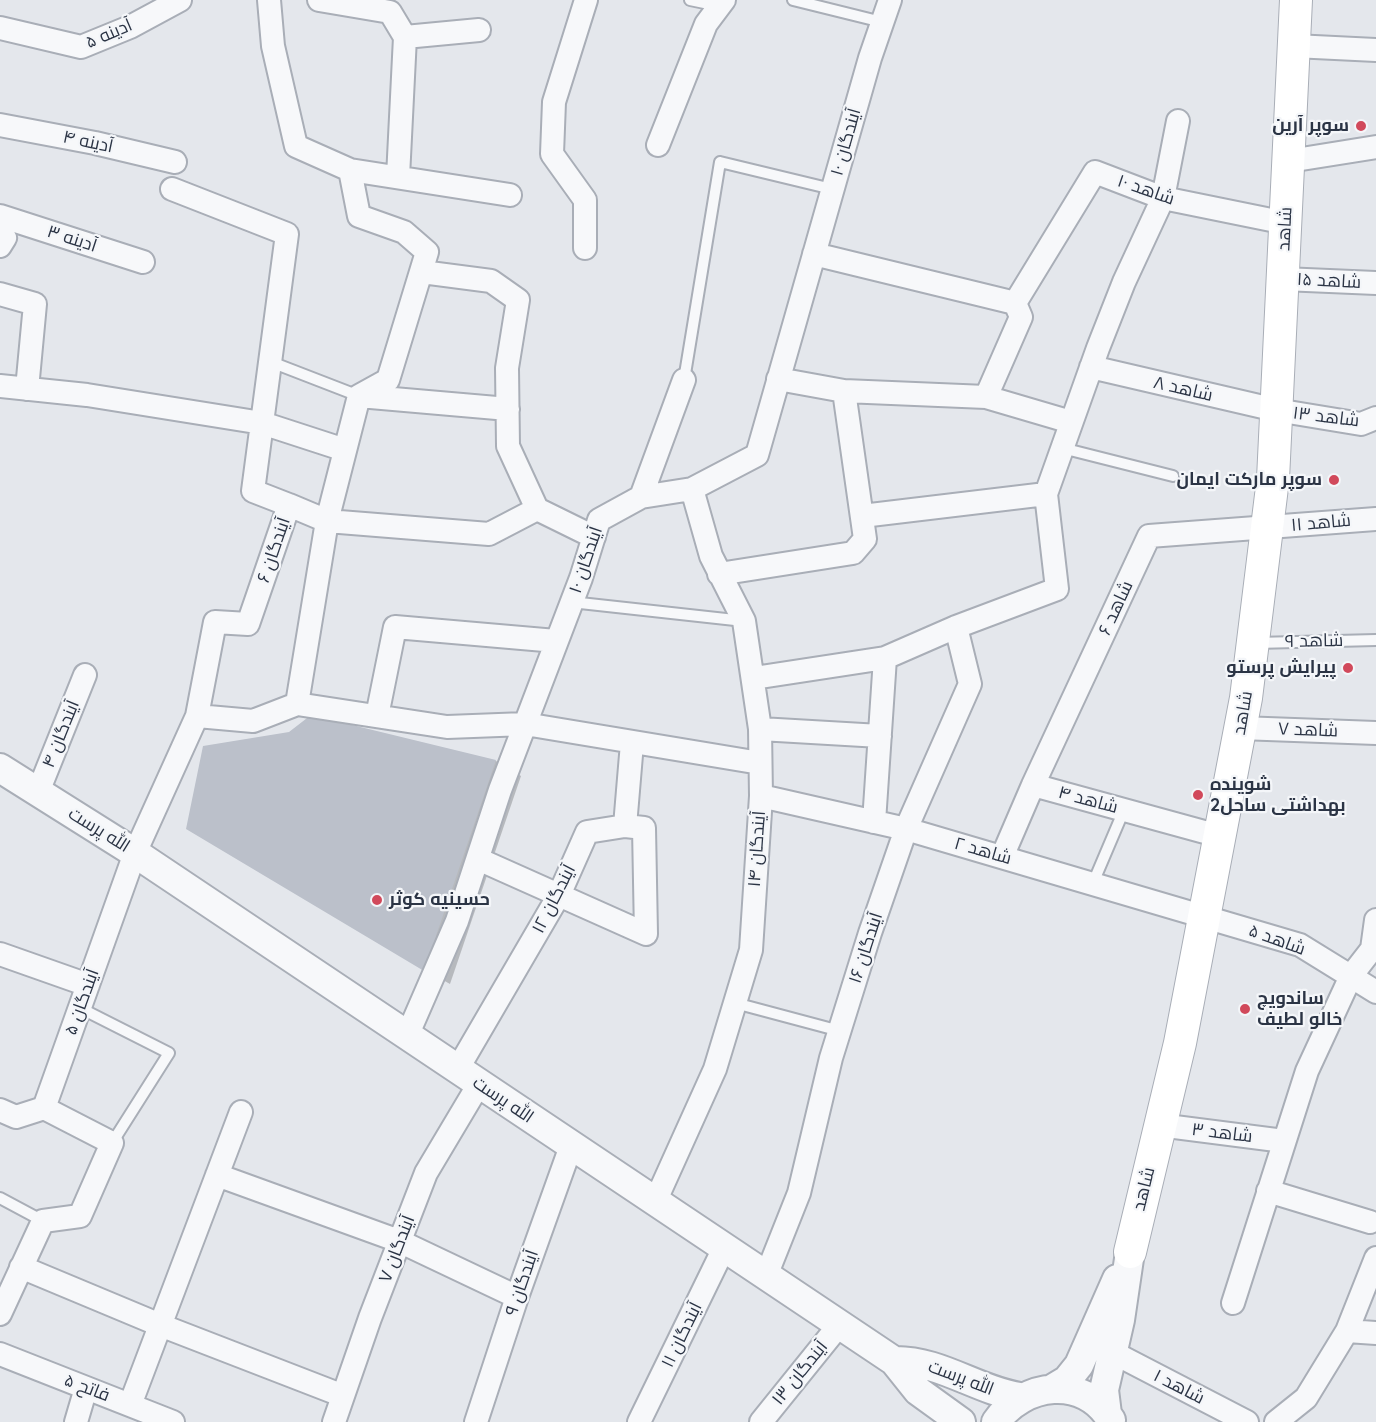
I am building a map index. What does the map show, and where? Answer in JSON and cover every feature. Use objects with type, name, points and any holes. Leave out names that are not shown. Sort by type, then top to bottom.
[{"type":"main road","name":"شاهد","points":[[1130,1252],[1180,1043],[1240,728],[1253,643],[1273,479],[1296,0]]},
{"type":"street","name":"آدینه ۵","points":[[0,28],[81,47],[130,27],[180,0]]},
{"type":"street","points":[[269,0],[273,46],[296,146],[350,170],[510,195]]},
{"type":"street","points":[[319,0],[390,12],[405,37],[398,177]]},
{"type":"street","points":[[585,248],[585,200],[552,154],[554,102],[586,0]]},
{"type":"street","name":"آیندگان ۱۰","points":[[407,1036],[457,921],[599,520],[641,497],[692,489],[757,455],[832,189],[890,0]]},
{"type":"street","points":[[658,145],[706,24],[722,3]]},
{"type":"street","points":[[405,37],[480,30]]},
{"type":"street","points":[[1294,46],[1376,50]]},
{"type":"street","points":[[754,678],[885,658],[956,627],[1057,589],[1046,494],[1124,282],[1163,198],[1178,121]]},
{"type":"street","name":"آدینه ۴","points":[[0,124],[95,142],[175,162]]},
{"type":"street","points":[[1288,161],[1376,147]]},
{"type":"street","points":[[297,704],[327,521],[358,396],[388,380],[427,252],[404,232],[360,216],[350,170]]},
{"type":"street","name":"شاهد ۱۰","points":[[1016,303],[1095,172],[1163,198],[1286,223]]},
{"type":"street","name":"آیندگان ۶","points":[[135,853],[197,716],[215,622],[248,624],[289,505],[254,490],[287,234],[172,189]]},
{"type":"street","name":"آدینه ۳","points":[[0,216],[143,262]]},
{"type":"street","points":[[0,231],[5,238],[0,246]]},
{"type":"street","points":[[814,254],[1016,303],[1021,317],[986,397]]},
{"type":"street","points":[[422,272],[491,281],[518,300],[507,368],[508,446],[537,509],[594,537]]},
{"type":"street","name":"شاهد ۱۵","points":[[1283,279],[1376,283]]},
{"type":"street","points":[[0,294],[35,304],[27,389]]},
{"type":"street","name":"شاهد ۸","points":[[1091,367],[1276,411]]},
{"type":"street","points":[[778,379],[844,391],[986,397],[1071,422]]},
{"type":"street","points":[[641,497],[684,380]]},
{"type":"street","points":[[0,386],[87,395],[262,423],[345,450]]},
{"type":"street","points":[[720,574],[853,553],[865,539],[844,391]]},
{"type":"street","points":[[358,396],[508,409]]},
{"type":"street","name":"شاهد ۱۳","points":[[1276,411],[1361,424],[1376,418]]},
{"type":"street","name":"آیندگان ۱۴","points":[[655,1202],[715,1069],[751,950],[761,796],[760,729],[744,621],[711,556],[692,489]]},
{"type":"street","points":[[862,516],[1046,494]]},
{"type":"street","points":[[289,505],[327,521],[489,534],[537,509]]},
{"type":"street","name":"شاهد ۱۱","points":[[1266,528],[1376,519]]},
{"type":"street","name":"شاهد ۶","points":[[1033,786],[1149,536],[1266,528]]},
{"type":"street","points":[[377,716],[396,627],[556,641]]},
{"type":"street","name":"آیندگان ۱۶","points":[[766,1276],[799,1193],[840,1031],[906,829],[970,684],[956,627]]},
{"type":"street","points":[[874,822],[885,658]]},
{"type":"street","name":"آیندگان ۴","points":[[38,792],[84,675]]},
{"type":"street","points":[[197,716],[253,722],[297,704],[447,727],[525,724],[760,763]]},
{"type":"street","name":"شاهد ۷","points":[[1240,728],[1376,733]]},
{"type":"street","points":[[760,729],[880,736]]},
{"type":"street","points":[[478,859],[646,934],[644,828],[625,826],[632,743]]},
{"type":"street","name":"الله پرست","points":[[0,768],[135,853],[894,1361],[911,1360],[931,1365],[997,1393],[1020,1397]]},
{"type":"street","name":"شاهد ۴","points":[[1002,857],[1033,786],[1219,836]]},
{"type":"street","name":"شاهد ۲","points":[[761,796],[906,829],[1204,915]]},
{"type":"street","name":"آیندگان ۱۲","points":[[468,1077],[559,894],[586,832],[625,826]]},
{"type":"street","name":"آیندگان ۵","points":[[44,1107],[135,853]]},
{"type":"street","name":"شاهد ۵","points":[[1204,915],[1300,945],[1376,992]]},
{"type":"street","points":[[1233,1303],[1307,1071],[1351,976],[1372,949],[1376,920]]},
{"type":"street","points":[[0,954],[88,985]]},
{"type":"street","name":"آیندگان ۷","points":[[334,1422],[341,1395],[399,1241],[468,1077]]},
{"type":"street","points":[[0,1110],[16,1117],[44,1107],[112,1143],[80,1216],[43,1221],[0,1314]]},
{"type":"street","points":[[130,1405],[241,1112]]},
{"type":"street","name":"شاهد ۳","points":[[1160,1125],[1284,1141]]},
{"type":"street","name":"آیندگان ۹","points":[[476,1422],[517,1297],[571,1146]]},
{"type":"street","points":[[217,1175],[399,1241],[517,1297]]},
{"type":"street","points":[[1268,1191],[1370,1222]]},
{"type":"street","name":"آیندگان ۱۱","points":[[639,1422],[724,1248]]},
{"type":"street","points":[[1052,1389],[1067,1380],[1079,1365],[1130,1252]]},
{"type":"street","name":"شاهد","points":[[1110,1418],[1104,1390],[1130,1252]]},
{"type":"street","points":[[1276,1422],[1305,1398],[1347,1331],[1376,1258]]},
{"type":"street","points":[[21,1267],[160,1325],[341,1395]]},
{"type":"street","name":"آیندگان ۱۳","points":[[761,1422],[840,1324]]},
{"type":"street","points":[[1347,1331],[1376,1333]]},
{"type":"street","name":"شاهد ۱","points":[[1112,1352],[1247,1422]]},
{"type":"street","name":"فاتح ۵","points":[[0,1354],[173,1422]]},
{"type":"street","points":[[894,1361],[918,1391],[961,1422]]},
{"type":"street","points":[[76,1422],[86,1388]]},
{"type":"street","points":[[996,1422],[1005,1409],[1020,1397],[1039,1390],[1052,1389],[1078,1392],[1095,1402],[1110,1418]]},
{"type":"lane","points":[[690,0],[722,3]]},
{"type":"lane","points":[[793,0],[882,22]]},
{"type":"lane","points":[[684,380],[720,162],[832,189]]},
{"type":"lane","points":[[271,362],[358,396]]},
{"type":"lane","points":[[1062,448],[1173,476]]},
{"type":"lane","points":[[571,602],[744,621]]},
{"type":"lane","name":"شاهد ۹","points":[[1253,643],[1376,640]]},
{"type":"lane","points":[[1093,883],[1124,810]]},
{"type":"lane","points":[[735,1003],[840,1031]]},
{"type":"lane","points":[[80,1008],[169,1053],[112,1143]]},
{"type":"lane","points":[[0,1198],[43,1221]]},
{"type":"building","name":"حسینیه کوثر","points":[[311,715],[496,760],[424,971],[186,829],[203,746],[289,732]]},
{"type":"place","name":"سوپر آرین","points":[[1361,126]]},
{"type":"place","name":"سوپر مارکت ایمان","points":[[1334,480]]},
{"type":"place","name":"پیرایش پرستو","points":[[1348,668]]},
{"type":"place","name":"شوینده بهداشتی ساحل2","points":[[1198,795]]},
{"type":"place","name":"حسینیه کوثر","points":[[377,900]]},
{"type":"place","name":"ساندویچ خالو لطیف","points":[[1245,1009]]}]
